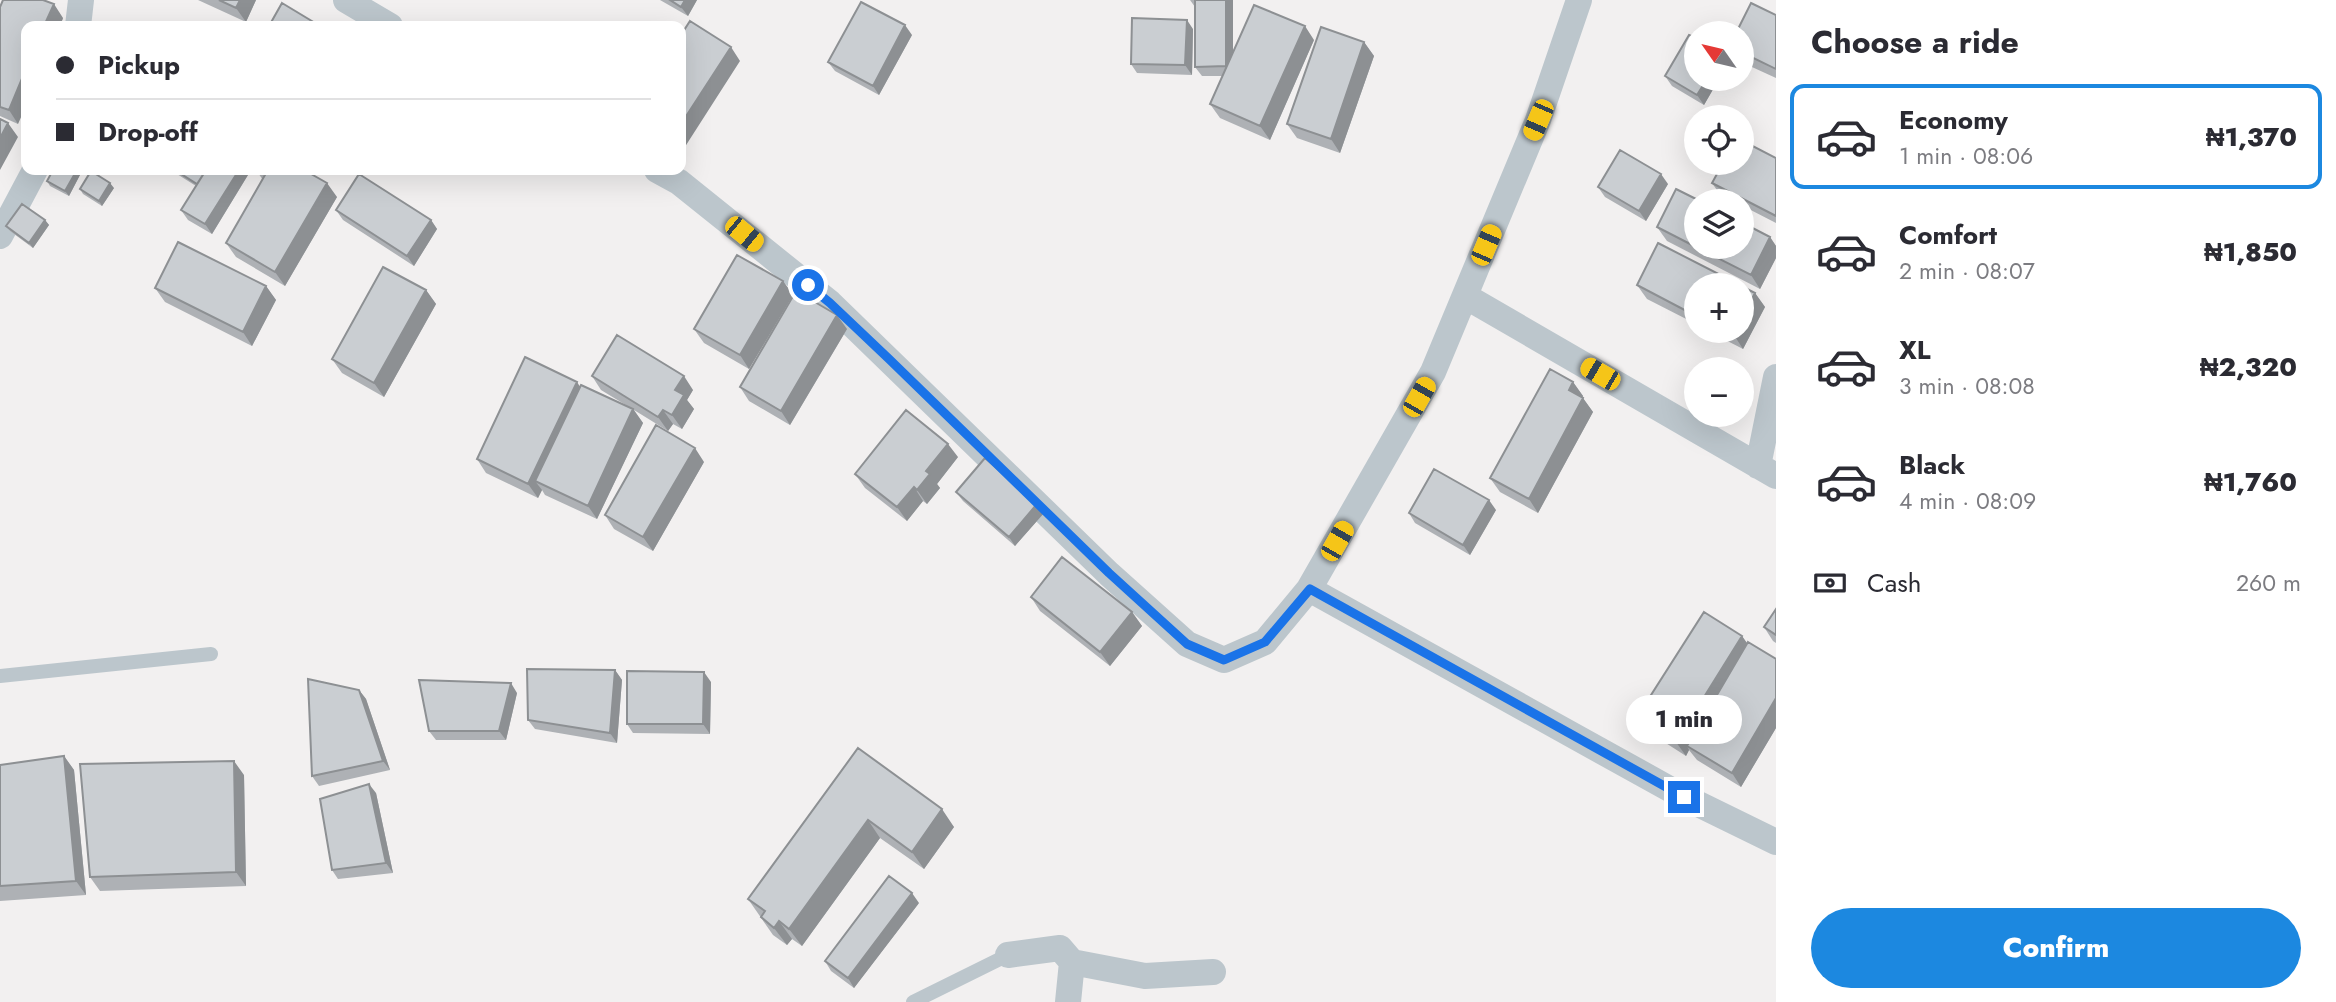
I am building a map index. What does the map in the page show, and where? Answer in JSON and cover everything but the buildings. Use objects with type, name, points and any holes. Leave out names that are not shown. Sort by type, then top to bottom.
[{"type":"street","points":[[346,0],[382,21]]},
{"type":"street","points":[[666,175],[679,182],[830,303],[1109,573],[1187,644],[1224,660],[1265,642],[1310,589],[1433,372],[1538,120],[1579,0]]},
{"type":"street","points":[[0,236],[33,175]]},
{"type":"street","points":[[1465,296],[1767,471],[1776,377]]},
{"type":"street","points":[[1310,589],[1684,797],[1776,842]]},
{"type":"street","points":[[1008,955],[1060,948],[1072,962],[1145,976],[1213,972]]},
{"type":"street","points":[[1068,1002],[1072,962]]},
{"type":"lane","points":[[0,676],[211,654]]},
{"type":"lane","points":[[912,1002],[1008,955]]},
{"type":"route","points":[[808,285],[1187,644],[1224,660],[1265,642],[1310,589],[1684,797]]}]
